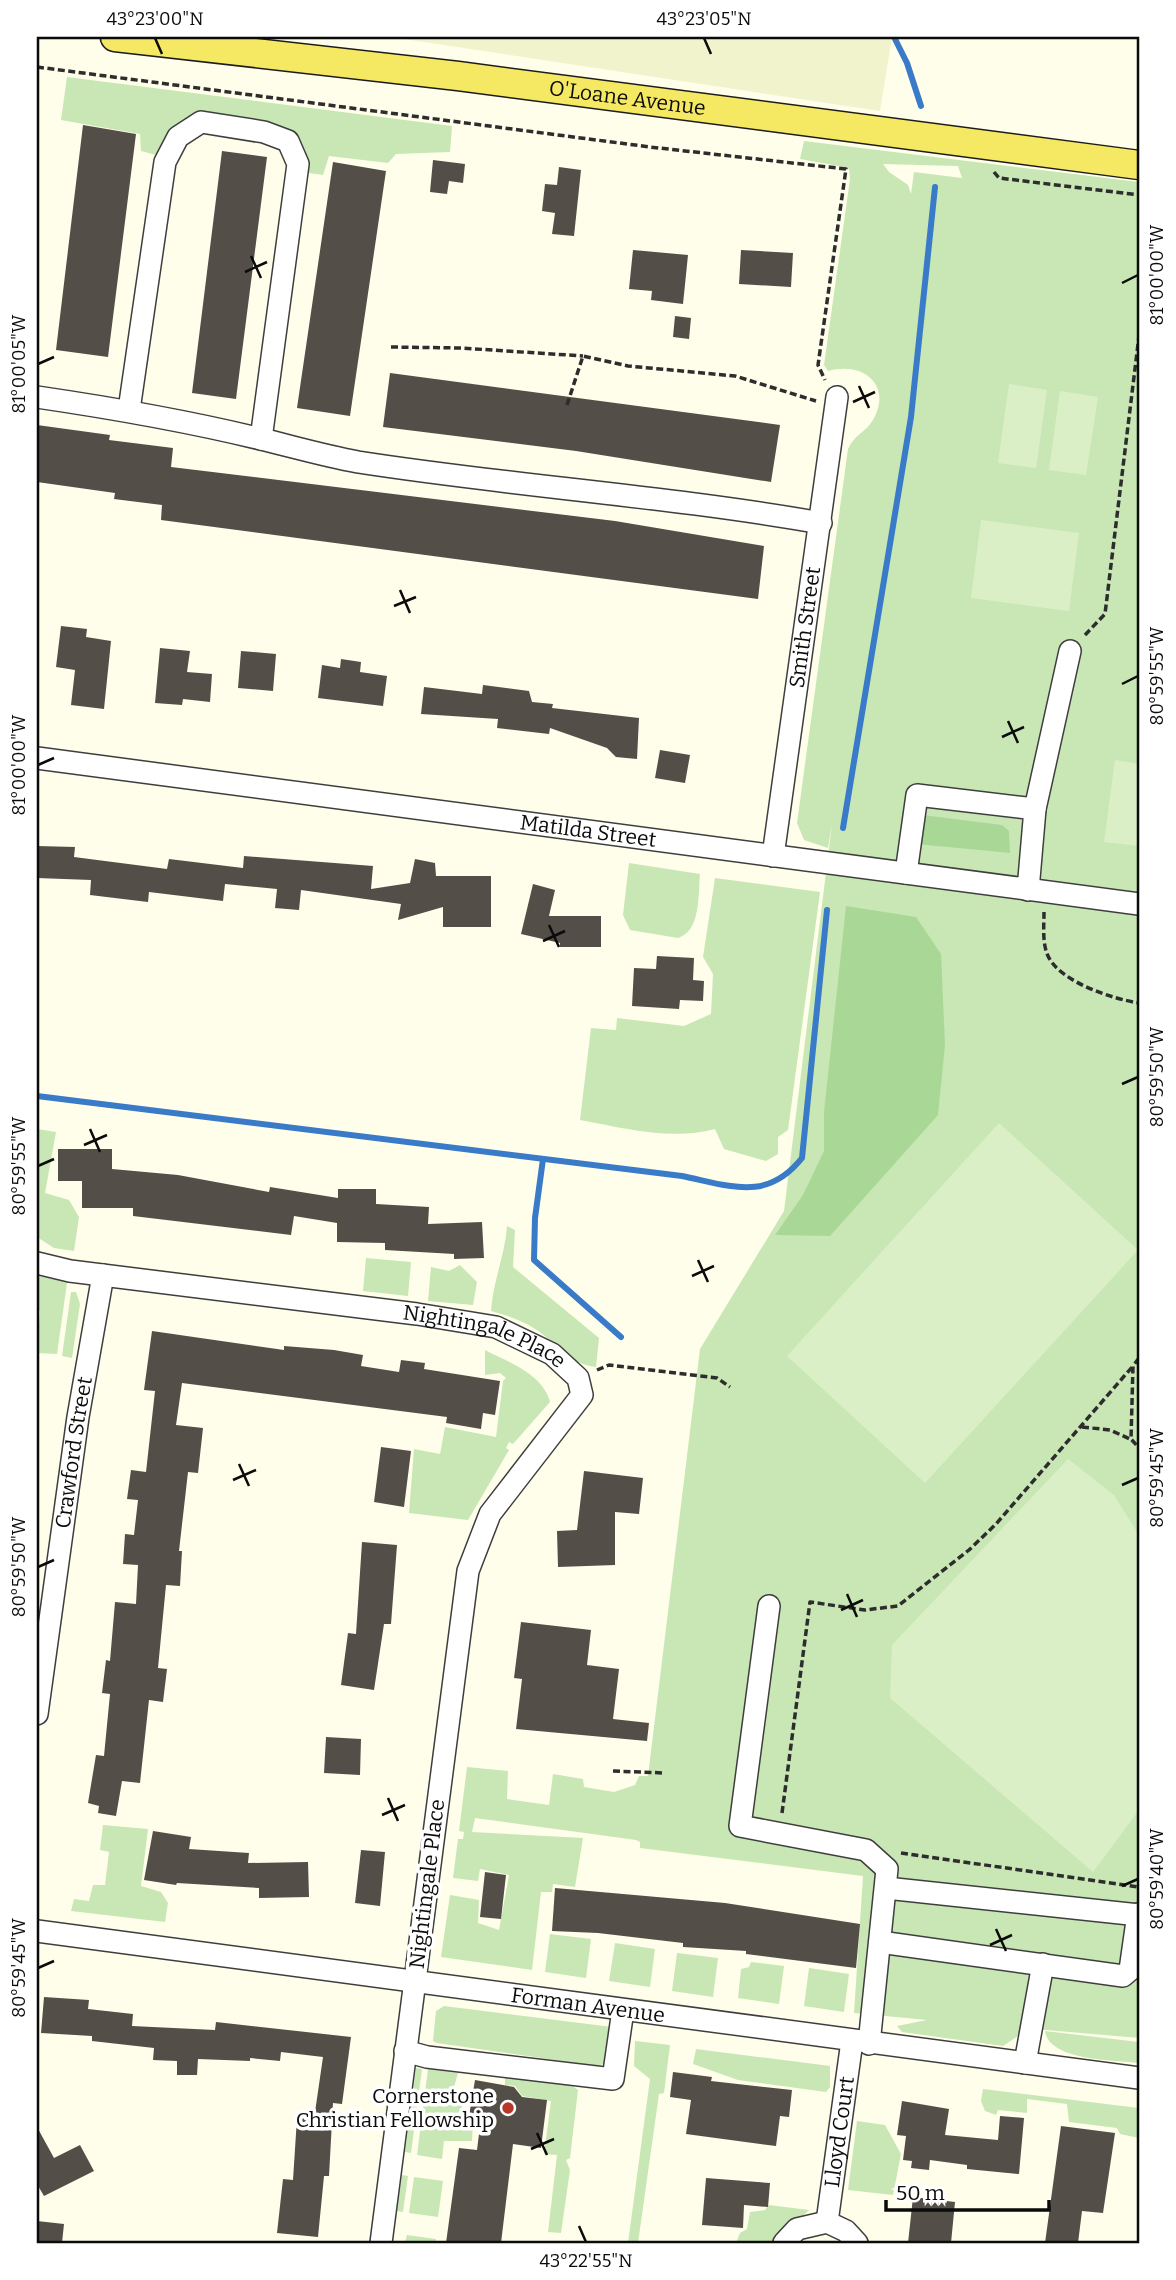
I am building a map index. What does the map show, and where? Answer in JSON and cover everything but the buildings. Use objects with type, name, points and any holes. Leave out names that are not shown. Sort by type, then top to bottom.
[{"type":"main road","name":"O'Loane Avenue","points":[[122,37],[457,76],[1139,165]]},
{"type":"street","points":[[129,410],[165,162],[178,137],[201,122],[264,132],[288,141],[298,164],[261,439]]},
{"type":"street","points":[[37,397],[129,410],[261,439],[307,453],[361,462],[641,497],[821,523]]},
{"type":"street","name":"Smith Street","points":[[773,856],[837,397]]},
{"type":"street","points":[[1037,891],[1035,809],[1070,651]]},
{"type":"street","name":"Matilda Street","points":[[37,758],[1139,904]]},
{"type":"street","points":[[906,873],[917,795],[1035,809]]},
{"type":"street","name":"Nightingale Place","points":[[37,1264],[103,1275],[417,1314],[496,1327],[552,1354],[578,1378],[582,1395],[490,1514],[468,1571],[414,1982]]},
{"type":"street","name":"Crawford Street","points":[[37,1714],[43,1619],[103,1275]]},
{"type":"street","points":[[769,1606],[740,1826],[866,1850],[887,1869],[886,1888],[1139,1914],[1130,1970],[1122,1976],[880,1942]]},
{"type":"street","name":"Lloyd Court","points":[[827,2222],[880,1942],[886,1888]]},
{"type":"street","name":"Forman Avenue","points":[[37,1931],[860,2043],[1139,2078]]},
{"type":"street","points":[[1026,2063],[1043,1964]]},
{"type":"street","points":[[381,2243],[414,1982]]},
{"type":"street","points":[[405,2051],[427,2057],[613,2079],[623,2010]]},
{"type":"street","points":[[784,2243],[797,2230],[827,2222],[846,2231],[857,2243]]},
{"type":"path","points":[[37,67],[638,145],[846,169],[818,365],[837,397],[812,401],[735,376],[628,366],[583,356],[461,348],[391,347]]},
{"type":"path","points":[[1070,651],[1105,614],[1139,336]]},
{"type":"path","points":[[567,405],[583,356]]},
{"type":"path","points":[[1037,891],[1048,956],[1072,979],[1117,1000],[1139,1003]]},
{"type":"path","points":[[782,1821],[810,1602],[865,1610],[898,1605],[969,1550],[1082,1427],[1139,1358]]},
{"type":"path","points":[[578,1378],[609,1365],[717,1378],[730,1387]]},
{"type":"path","points":[[1130,1439],[1133,1366]]},
{"type":"path","points":[[1082,1427],[1110,1430],[1130,1439],[1139,1448]]},
{"type":"path","points":[[613,1772],[665,1773]]},
{"type":"path","points":[[896,1852],[1139,1887]]},
{"type":"green space","points":[[391,37],[892,37],[880,111]]},
{"type":"green space","points":[[67,77],[452,126],[450,152],[396,154],[388,163],[329,156],[323,175],[309,173],[304,152],[281,126],[216,114],[173,128],[156,155],[141,151],[140,134],[61,120]]},
{"type":"green space","points":[[804,141],[1139,182],[1139,2038],[1023,2028],[1021,2034],[1003,2046],[902,2032],[897,2026],[927,2020],[854,2013],[863,1876],[640,1848],[640,1842],[636,1840],[475,1818],[472,1832],[583,1838],[575,1887],[553,1884],[552,1892],[541,1892],[532,1970],[441,1957],[450,1895],[479,1900],[478,1923],[499,1930],[509,1875],[480,1869],[478,1881],[453,1878],[458,1839],[463,1839],[464,1832],[459,1831],[467,1767],[508,1771],[507,1799],[549,1805],[553,1774],[583,1779],[584,1787],[614,1792],[635,1785],[639,1776],[648,1776],[700,1349],[784,1211],[832,824],[828,848],[804,840],[797,823],[848,449],[873,420],[879,396],[877,386],[863,373],[841,369],[828,371],[824,365],[850,179],[849,169],[800,159]],"holes":[[[883,164],[958,166],[962,178],[914,172],[911,194],[908,185],[889,172]]]},
{"type":"green space","points":[[1009,384],[1047,390],[1036,468],[998,463]]},
{"type":"green space","points":[[1060,391],[1098,397],[1086,475],[1049,470]]},
{"type":"green space","points":[[981,520],[1079,533],[1069,611],[971,598]]},
{"type":"green space","points":[[1115,760],[1139,764],[1139,846],[1104,842]]},
{"type":"green space","points":[[922,815],[1002,825],[1009,831],[1010,853],[917,844]]},
{"type":"green space","points":[[629,863],[700,874],[695,920],[685,934],[678,938],[630,930],[623,915]]},
{"type":"green space","points":[[715,878],[820,892],[788,1130],[778,1137],[778,1154],[766,1161],[724,1149],[715,1129],[665,1134],[580,1120],[591,1028],[616,1030],[617,1018],[684,1026],[711,1014],[713,974],[703,957]]},
{"type":"green space","points":[[846,906],[916,917],[941,954],[945,1045],[938,1115],[830,1236],[775,1235],[803,1195],[824,1151],[824,1112]]},
{"type":"green space","points":[[999,1123],[1138,1250],[925,1483],[787,1356]]},
{"type":"green space","points":[[37,1129],[56,1132],[45,1193],[69,1200],[79,1217],[74,1251],[54,1248],[37,1237]]},
{"type":"green space","points":[[507,1226],[515,1230],[513,1267],[599,1338],[596,1367],[578,1362],[527,1324],[491,1311]]},
{"type":"green space","points":[[366,1258],[411,1262],[408,1296],[363,1291]]},
{"type":"green space","points":[[460,1265],[477,1282],[473,1305],[428,1301],[431,1267],[449,1271]]},
{"type":"green space","points":[[37,1276],[62,1279],[67,1283],[57,1354],[37,1353],[40,1311],[37,1310]]},
{"type":"green space","points":[[71,1292],[76,1292],[80,1304],[72,1358],[62,1356]]},
{"type":"green space","points":[[485,1350],[532,1376],[546,1392],[550,1402],[513,1444],[509,1442],[506,1448],[509,1450],[468,1520],[409,1513],[414,1449],[440,1454],[445,1427],[496,1437],[503,1381],[506,1378],[500,1373],[485,1375]]},
{"type":"green space","points":[[1068,1459],[1114,1495],[1139,1535],[1139,1810],[1093,1872],[890,1698],[892,1645]]},
{"type":"green space","points":[[103,1825],[148,1829],[141,1886],[161,1892],[168,1903],[165,1922],[71,1911],[74,1899],[89,1901],[93,1885],[105,1885],[109,1852],[100,1850]]},
{"type":"green space","points":[[550,1934],[591,1939],[586,1978],[545,1972]]},
{"type":"green space","points":[[615,1943],[655,1949],[650,1987],[609,1981]]},
{"type":"green space","points":[[677,1953],[718,1958],[713,1997],[672,1991]]},
{"type":"green space","points":[[751,1962],[784,1966],[779,2004],[738,1998],[741,1969],[749,1967]]},
{"type":"green space","points":[[809,1968],[849,1974],[844,2012],[804,2006]]},
{"type":"green space","points":[[444,2006],[612,2027],[606,2063],[598,2066],[437,2043],[433,2041],[436,2011]]},
{"type":"green space","points":[[1045,2031],[1139,2042],[1139,2063],[1070,2054],[1049,2041]]},
{"type":"green space","points":[[635,2041],[670,2045],[664,2093],[659,2094],[638,2243],[628,2243],[650,2079],[634,2066]]},
{"type":"green space","points":[[696,2049],[830,2066],[830,2087],[826,2092],[738,2080],[693,2064]]},
{"type":"green space","points":[[416,2068],[422,2069],[411,2153],[405,2152]]},
{"type":"green space","points":[[428,2069],[458,2073],[452,2094],[462,2095],[462,2118],[473,2119],[472,2141],[444,2141],[442,2159],[417,2155]]},
{"type":"green space","points":[[505,2074],[571,2085],[578,2090],[570,2158],[566,2160],[570,2170],[561,2233],[548,2232],[557,2155],[544,2154],[551,2101],[522,2096],[515,2086],[505,2085]]},
{"type":"green space","points":[[983,2089],[1139,2108],[1139,2138],[1120,2134],[1117,2128],[1069,2122],[1067,2104],[1027,2099],[1027,2113],[998,2110],[996,2115],[985,2111],[981,2101]]},
{"type":"green space","points":[[857,2121],[885,2125],[901,2154],[893,2195],[848,2190]]},
{"type":"green space","points":[[402,2175],[408,2176],[403,2212],[397,2211]]},
{"type":"green space","points":[[414,2177],[443,2181],[438,2217],[409,2213]]},
{"type":"green space","points":[[769,2205],[809,2210],[775,2243],[736,2243],[740,2233],[747,2229],[750,2212],[765,2210]]},
{"type":"green space","points":[[407,2235],[436,2239],[435,2243],[405,2243]]},
{"type":"waterway","points":[[894,37],[907,63],[921,106]]},
{"type":"waterway","points":[[843,828],[911,417],[935,187]]},
{"type":"waterway","points":[[37,1096],[682,1176],[732,1186],[762,1186],[789,1172],[802,1158],[827,910]]},
{"type":"waterway","points":[[543,1159],[535,1218],[534,1260],[621,1337]]},
{"type":"place","name":"Cornerstone Christian Fellowship","points":[[508,2108]]}]
